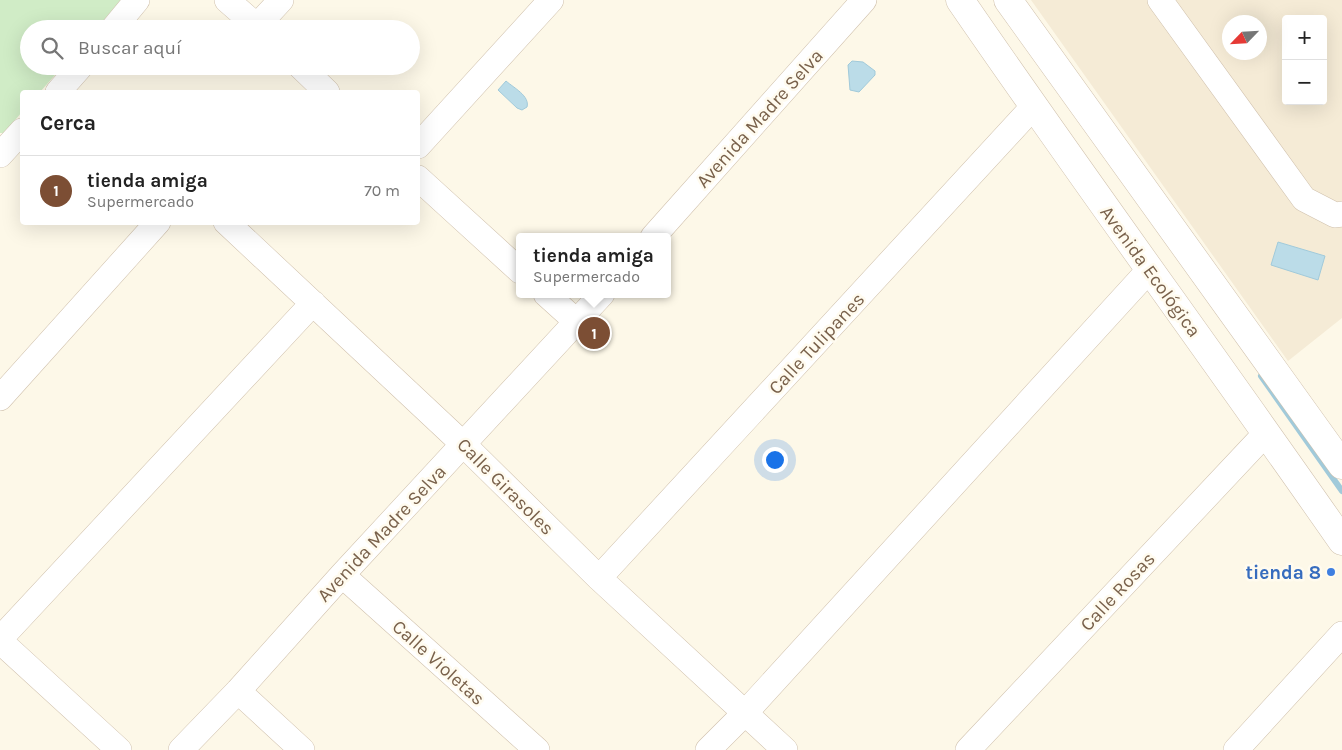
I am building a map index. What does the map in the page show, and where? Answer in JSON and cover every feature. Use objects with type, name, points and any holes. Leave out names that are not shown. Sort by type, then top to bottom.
[{"type":"street","points":[[120,20],[136,0]]},
{"type":"street","points":[[227,0],[251,20]]},
{"type":"street","points":[[265,20],[281,0]]},
{"type":"street","points":[[420,144],[551,0]]},
{"type":"street","name":"Avenida Madre Selva","points":[[657,233],[864,0]]},
{"type":"street","name":"Avenida Ecológica","points":[[960,0],[1033,107],[1342,541]]},
{"type":"street","points":[[1008,0],[1342,465]]},
{"type":"street","points":[[1160,0],[1304,199],[1335,216],[1342,214]]},
{"type":"street","points":[[309,75],[325,90]]},
{"type":"street","name":"Calle Tulipanes","points":[[599,578],[1033,107]]},
{"type":"street","points":[[0,155],[20,133]]},
{"type":"street","points":[[420,180],[516,267]]},
{"type":"street","points":[[0,398],[155,225]]},
{"type":"street","name":"Calle Girasoles","points":[[229,225],[463,444],[599,578],[785,750]]},
{"type":"street","points":[[708,750],[745,713],[1150,269]]},
{"type":"street","points":[[550,298],[577,322]]},
{"type":"street","name":"Avenida Madre Selva","points":[[181,750],[238,691],[342,574],[598,298]]},
{"type":"street","points":[[119,750],[0,640],[313,303]]},
{"type":"street","name":"Calle Rosas","points":[[968,750],[1266,433]]},
{"type":"street","name":"Calle Violetas","points":[[342,574],[537,750]]},
{"type":"street","points":[[1236,750],[1342,634]]},
{"type":"street","points":[[238,691],[302,750]]},
{"type":"shaded area","points":[[1031,0],[1342,0],[1342,318],[1288,361]]},
{"type":"green space","points":[[0,0],[121,0],[104,20],[20,20],[20,75],[55,75],[42,90],[20,90],[20,114],[4,133],[0,133]]},
{"type":"water","points":[[852,61],[863,62],[875,71],[875,75],[859,92],[850,90],[848,65]]},
{"type":"water","points":[[506,81],[524,96],[527,107],[522,110],[517,108],[498,90]]},
{"type":"water","points":[[1278,242],[1325,256],[1318,280],[1271,265]]},
{"type":"waterway","points":[[1261,376],[1342,491]]},
{"type":"place","name":"tienda amiga","points":[[594,333]]},
{"type":"place","name":"tienda 8","points":[[1331,572]]}]
